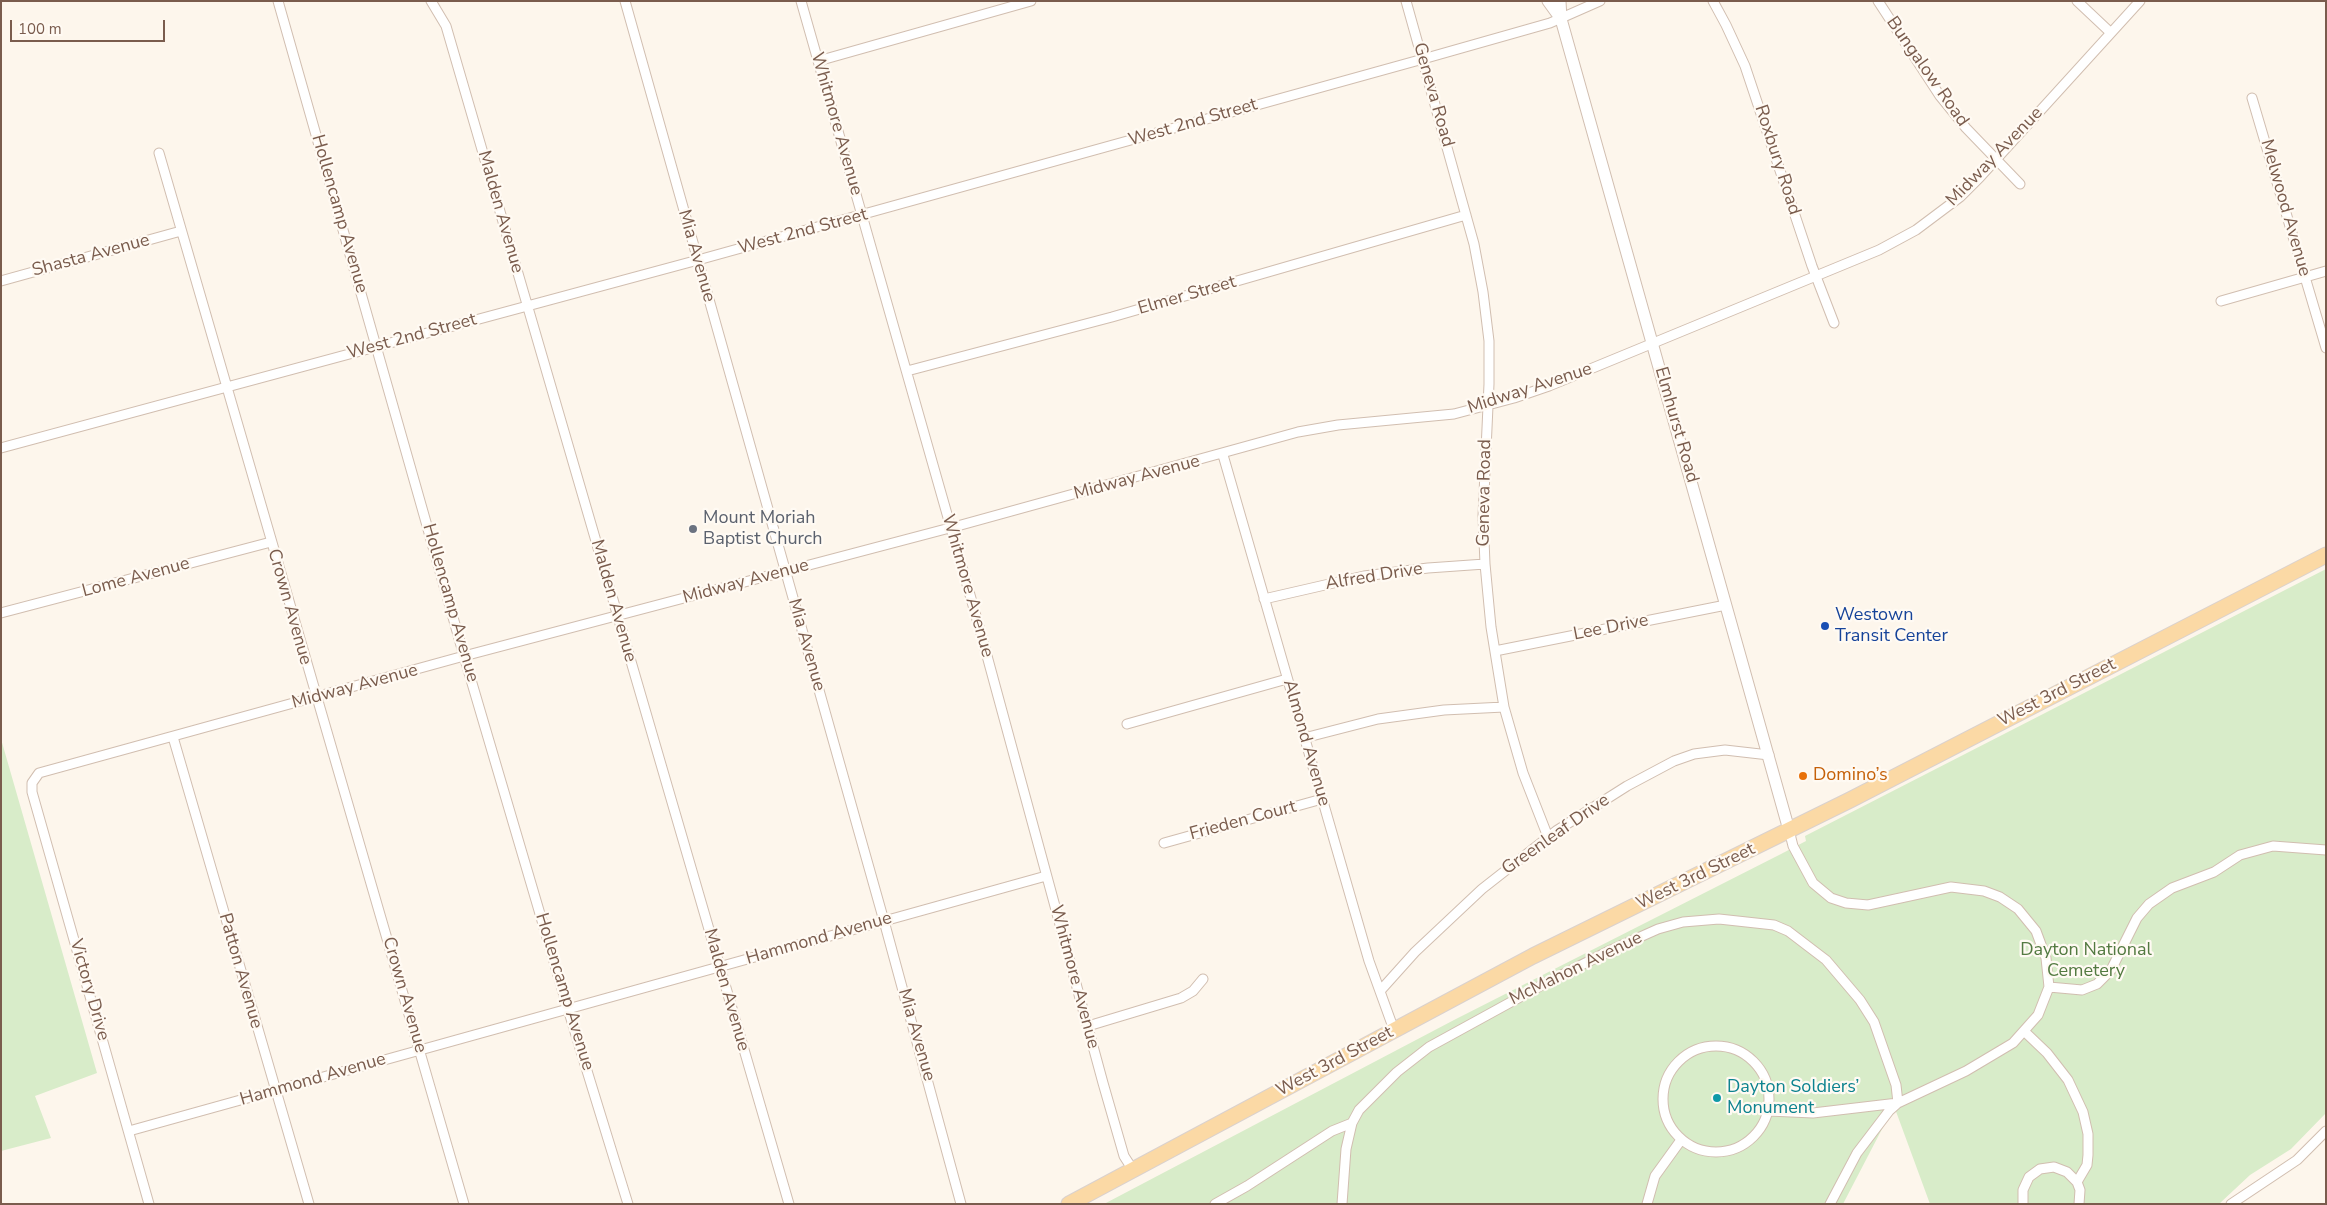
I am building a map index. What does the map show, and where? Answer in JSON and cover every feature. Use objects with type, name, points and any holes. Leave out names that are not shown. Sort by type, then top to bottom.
[{"type":"main road","name":"West 3rd Street","points":[[1069,1204],[1549,948],[1789,830],[2326,556]]},
{"type":"street","name":"Hollencamp Avenue","points":[[278,1],[464,656],[568,1009],[628,1204]]},
{"type":"street","name":"Malden Avenue","points":[[431,1],[446,26],[789,1204]]},
{"type":"street","name":"Mia Avenue","points":[[625,1],[884,921],[961,1204]]},
{"type":"street","name":"Whitmore Avenue","points":[[800,1],[907,371],[1124,1156],[1134,1170]]},
{"type":"street","points":[[818,61],[1031,1]]},
{"type":"street","name":"Geneva Road","points":[[1406,1],[1479,268],[1489,350],[1483,487],[1485,564],[1495,651],[1504,707],[1523,773],[1548,837]]},
{"type":"street","name":"Elmhurst Road","points":[[1548,1],[1562,19]]},
{"type":"street","name":"Elmhurst Road","points":[[1560,1],[1562,19],[1770,755],[1789,830]]},
{"type":"street","name":"West 2nd Street","points":[[1,448],[862,216],[1562,19],[1600,1]]},
{"type":"street","name":"Roxbury Road","points":[[1713,1],[1751,80],[1816,276],[1834,323]]},
{"type":"street","name":"Bungalow Road","points":[[1878,1],[1940,96],[1966,128],[2020,184]]},
{"type":"street","points":[[2077,1],[2111,32]]},
{"type":"street","name":"Midway Avenue","points":[[35,777],[45,769],[173,737],[464,656],[950,528],[1318,428],[1437,416],[1487,406],[1557,383],[1879,250],[1916,230],[1960,197],[2140,1]]},
{"type":"street","name":"Melwood Avenue","points":[[2252,98],[2326,348]]},
{"type":"street","name":"Crown Avenue","points":[[159,153],[228,387],[270,542],[464,1204]]},
{"type":"street","name":"Elmer Street","points":[[907,371],[1112,318],[1466,215]]},
{"type":"street","name":"Shasta Avenue","points":[[1,280],[181,231]]},
{"type":"street","points":[[2221,301],[2326,271]]},
{"type":"street","name":"Almond Avenue","points":[[1223,454],[1369,961],[1394,1030]]},
{"type":"street","name":"Lome Avenue","points":[[1,613],[270,542]]},
{"type":"street","name":"Alfred Drive","points":[[1264,599],[1364,576],[1485,564]]},
{"type":"street","name":"Lee Drive","points":[[1495,651],[1726,604]]},
{"type":"street","points":[[1127,724],[1287,679]]},
{"type":"street","points":[[1304,738],[1378,719],[1436,711],[1504,707]]},
{"type":"street","name":"Patton Avenue","points":[[173,737],[309,1204]]},
{"type":"street","name":"Greenleaf Drive","points":[[1380,991],[1415,952],[1482,889],[1548,837],[1627,786],[1684,757],[1714,750],[1770,755]]},
{"type":"street","name":"Victory Drive","points":[[35,777],[32,792],[149,1204]]},
{"type":"street","name":"Frieden Court","points":[[1164,843],[1322,800]]},
{"type":"street","points":[[1769,1111],[1813,1113],[1898,1102],[1938,1085],[1992,1056],[2025,1032],[2038,1015],[2049,987],[2046,958],[2036,931],[2018,910],[2000,897],[1984,891],[1951,887],[1868,904],[1853,905],[1839,901],[1819,889],[1809,877],[1793,846],[1789,830]]},
{"type":"street","points":[[2049,987],[2082,990],[2097,984],[2111,970],[2137,918],[2149,904],[2172,888],[2214,872],[2240,856],[2273,846],[2326,850]]},
{"type":"street","name":"Hammond Avenue","points":[[129,1131],[1046,876]]},
{"type":"street","name":"McMahon Avenue","points":[[1352,1123],[1358,1110],[1397,1072],[1429,1047],[1458,1030],[1612,950],[1658,929],[1702,919],[1753,921],[1774,924],[1788,931],[1826,960],[1860,1000],[1874,1022],[1896,1085],[1898,1102]]},
{"type":"street","points":[[1088,1026],[1181,998],[1193,991],[1203,979]]},
{"type":"street","points":[[2025,1032],[2047,1053],[2068,1080],[2083,1112],[2088,1134],[2088,1155],[2087,1165],[2077,1182]]},
{"type":"street","points":[[1716,1046],[1730,1047],[1751,1059],[1760,1070],[1766,1083],[1770,1101],[1766,1120],[1757,1132],[1735,1147],[1719,1150],[1703,1150],[1681,1140],[1674,1131],[1667,1116],[1664,1091],[1670,1072],[1678,1061],[1702,1048],[1716,1046]]},
{"type":"street","points":[[1830,1204],[1857,1153],[1898,1102]]},
{"type":"street","points":[[1215,1204],[1272,1171],[1332,1131],[1352,1123]]},
{"type":"street","points":[[1342,1204],[1346,1150],[1352,1123]]},
{"type":"street","points":[[2231,1204],[2297,1160],[2326,1131]]},
{"type":"street","points":[[1647,1204],[1656,1176],[1681,1140]]},
{"type":"street","points":[[2023,1204],[2022,1197],[2025,1183],[2040,1169],[2061,1168],[2073,1176],[2077,1182],[2080,1190],[2078,1204]]},
{"type":"green space","name":"Dayton National Cemetery","points":[[2326,569],[2326,1113],[2291,1149],[2250,1175],[2219,1204],[1930,1204],[1894,1106],[1843,1204],[1104,1204],[1454,1020],[1806,841],[1805,836]]},
{"type":"green space","points":[[1,739],[97,1073],[35,1096],[51,1138],[1,1151]]},
{"type":"place","name":"Mount Moriah Baptist Church","points":[[693,529]]},
{"type":"place","name":"Westown Transit Center","points":[[1825,626]]},
{"type":"place","name":"Domino’s","points":[[1803,776]]},
{"type":"place","name":"Dayton Soldiers’ Monument","points":[[1717,1098]]}]
